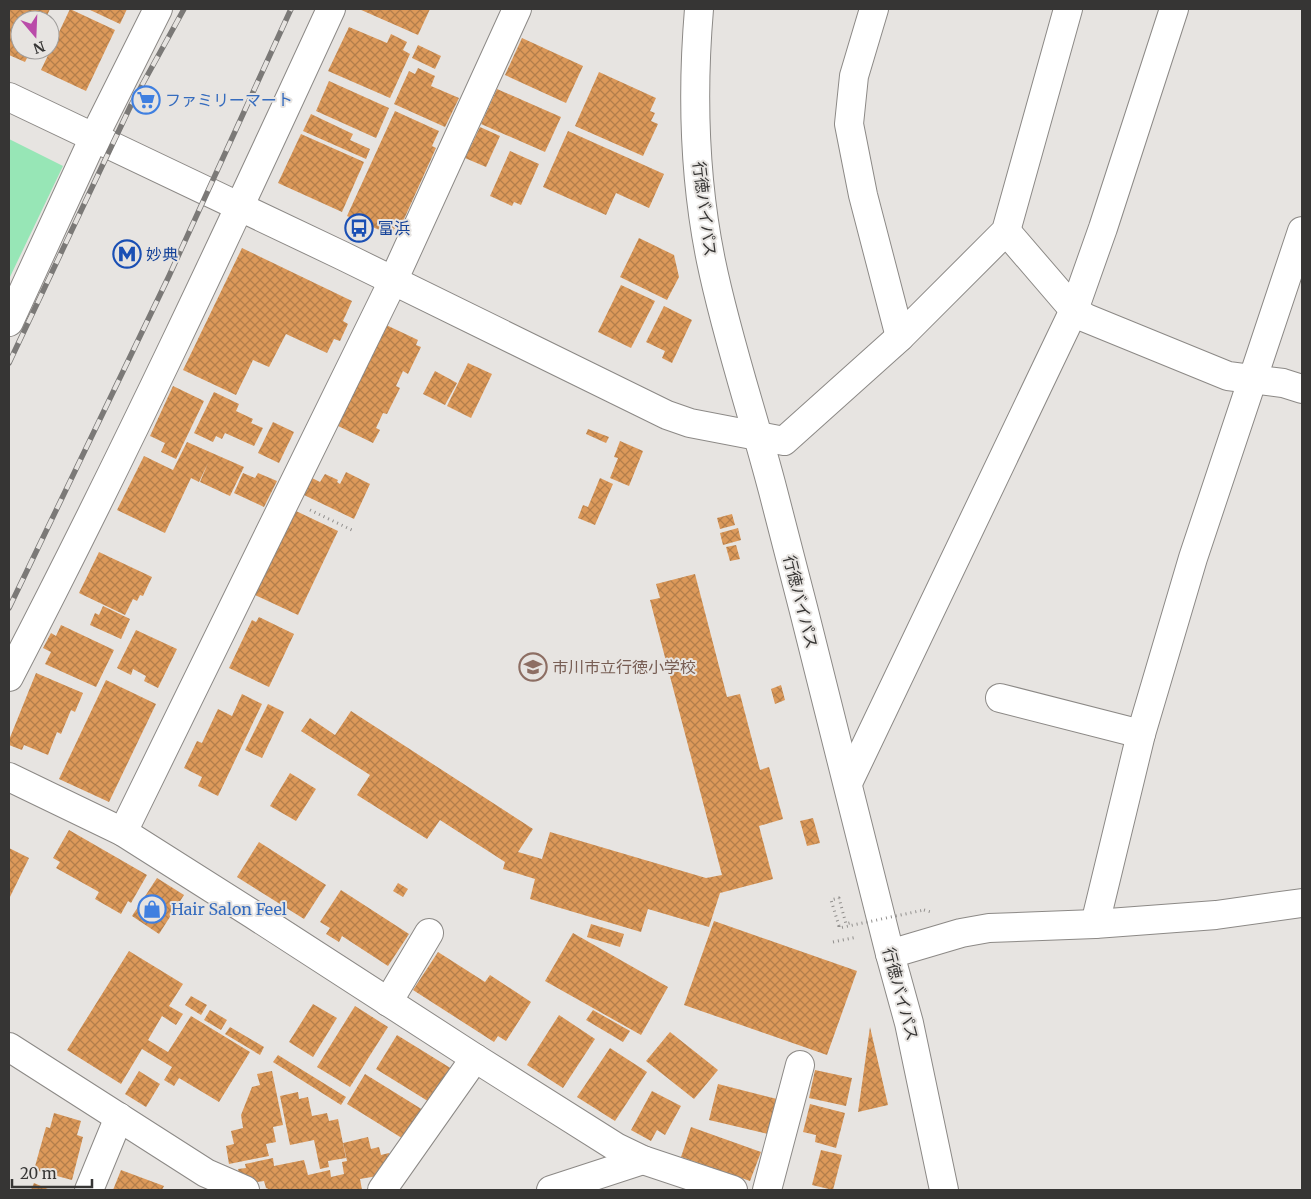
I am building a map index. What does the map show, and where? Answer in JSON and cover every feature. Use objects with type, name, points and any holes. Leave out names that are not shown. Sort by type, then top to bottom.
[{"type":"street","points":[[9,322],[94,137],[158,9]]},
{"type":"street","points":[[9,677],[66,566],[239,207],[331,9]]},
{"type":"street","points":[[123,832],[393,281],[517,9]]},
{"type":"street","name":"行徳バイパス","points":[[699,9],[695,60],[695,114],[703,215],[711,261],[721,306],[758,436],[848,783],[890,954],[910,1023],[944,1190]]},
{"type":"street","points":[[874,9],[854,76],[849,124],[863,195],[900,337]]},
{"type":"street","points":[[9,97],[667,414],[690,423],[784,440],[900,337],[1006,232],[1068,9]]},
{"type":"street","points":[[848,783],[1074,310],[1174,9]]},
{"type":"street","points":[[1095,924],[1141,734],[1193,558],[1302,231]]},
{"type":"street","points":[[1006,232],[1074,310],[1086,318],[1228,376],[1284,383],[1302,389]]},
{"type":"street","points":[[1000,698],[1141,734]]},
{"type":"street","points":[[9,777],[123,832],[616,1147],[643,1160],[733,1190]]},
{"type":"street","points":[[890,954],[961,933],[990,928],[1095,924],[1216,915],[1302,903]]},
{"type":"street","points":[[388,1002],[429,933]]},
{"type":"street","points":[[11,1054],[119,1117],[232,1188]]},
{"type":"street","points":[[382,1190],[475,1058]]},
{"type":"street","points":[[767,1190],[800,1065]]},
{"type":"street","points":[[89,1190],[119,1117]]},
{"type":"street","points":[[551,1190],[643,1160]]},
{"type":"path","points":[[304,508],[354,531]]},
{"type":"path","points":[[853,922],[846,924],[839,898],[831,900],[839,928],[924,910]]},
{"type":"path","points":[[833,942],[857,937]]},
{"type":"green space","points":[[9,139],[63,166],[9,279]]},
{"type":"building","points":[[9,9],[50,9],[10,10],[9,55]]},
{"type":"building","points":[[70,9],[115,30],[86,91],[41,70],[46,60],[60,60],[60,30]]},
{"type":"building","points":[[88,9],[127,9],[120,24]]},
{"type":"building","points":[[359,9],[430,9],[418,35]]},
{"type":"building","points":[[349,27],[387,43],[391,34],[407,42],[403,50],[410,54],[390,98],[328,71]]},
{"type":"building","points":[[522,38],[583,66],[566,103],[505,75]]},
{"type":"building","points":[[418,45],[441,56],[435,69],[412,58]]},
{"type":"building","points":[[418,68],[435,76],[431,86],[459,98],[445,127],[394,104],[409,71],[415,74]]},
{"type":"building","points":[[599,72],[656,98],[650,111],[655,113],[651,121],[658,124],[643,156],[575,126]]},
{"type":"building","points":[[329,81],[389,108],[376,138],[316,111]]},
{"type":"building","points":[[497,89],[561,117],[545,152],[481,124]]},
{"type":"building","points":[[395,111],[439,131],[432,146],[436,148],[400,228],[396,226],[391,235],[347,216]]},
{"type":"building","points":[[311,114],[353,134],[350,140],[370,149],[366,159],[303,131]]},
{"type":"building","points":[[480,127],[500,136],[486,167],[465,158]]},
{"type":"building","points":[[568,131],[664,174],[649,208],[616,193],[606,215],[543,187]]},
{"type":"building","points":[[301,134],[364,162],[342,212],[278,183]]},
{"type":"building","points":[[510,151],[539,164],[521,205],[514,202],[512,206],[490,196]]},
{"type":"building","points":[[639,238],[674,255],[679,277],[667,300],[620,277]]},
{"type":"building","points":[[242,248],[352,301],[343,321],[348,324],[340,341],[334,339],[327,353],[286,334],[269,367],[253,360],[236,395],[183,370]]},
{"type":"building","points":[[621,285],[655,301],[631,348],[598,332]]},
{"type":"building","points":[[664,306],[692,320],[672,363],[662,358],[665,351],[646,342]]},
{"type":"building","points":[[382,323],[418,340],[416,345],[421,347],[408,374],[403,371],[396,386],[400,388],[387,414],[383,413],[376,428],[380,430],[373,443],[334,424]]},
{"type":"building","points":[[468,363],[492,374],[471,418],[447,406]]},
{"type":"building","points":[[435,371],[457,383],[445,405],[423,394]]},
{"type":"building","points":[[173,386],[204,401],[176,459],[161,452],[165,443],[150,436]]},
{"type":"building","points":[[214,392],[239,404],[236,411],[253,419],[251,423],[263,428],[254,446],[225,433],[222,439],[216,436],[213,442],[194,433]]},
{"type":"building","points":[[273,422],[294,432],[279,463],[258,453]]},
{"type":"building","points":[[588,429],[609,437],[606,443],[586,434]]},
{"type":"building","points":[[620,441],[643,451],[629,486],[610,478],[618,458],[614,457]]},
{"type":"building","points":[[187,442],[244,467],[230,496],[200,482],[208,463],[199,482],[191,478],[165,533],[117,510],[144,456],[173,470]]},
{"type":"building","points":[[346,472],[370,484],[354,519],[304,495],[312,478],[320,482],[325,474],[338,480],[337,482],[340,484]]},
{"type":"building","points":[[243,473],[255,478],[258,473],[277,481],[264,507],[234,493]]},
{"type":"building","points":[[600,478],[613,484],[595,525],[578,518],[583,505],[588,507]]},
{"type":"building","points":[[296,511],[338,531],[298,615],[255,595]]},
{"type":"building","points":[[732,514],[735,525],[720,529],[717,518]]},
{"type":"building","points":[[738,528],[741,540],[723,545],[720,533]]},
{"type":"building","points":[[736,545],[740,559],[730,561],[726,547]]},
{"type":"building","points":[[99,552],[152,577],[143,596],[140,595],[137,601],[133,599],[125,615],[79,593]]},
{"type":"building","points":[[695,574],[727,697],[740,694],[760,770],[769,767],[783,819],[759,826],[773,879],[720,893],[709,927],[648,909],[641,932],[530,899],[535,879],[503,869],[505,862],[440,820],[427,839],[357,795],[370,775],[301,731],[310,718],[335,735],[351,711],[533,829],[518,852],[542,859],[550,832],[706,878],[722,875],[650,600],[660,598],[656,584]]},
{"type":"building","points":[[103,606],[130,619],[121,639],[90,625],[95,613],[99,615]]},
{"type":"building","points":[[259,617],[294,634],[269,687],[229,668],[252,620],[256,622]]},
{"type":"building","points":[[61,625],[114,650],[96,687],[45,664],[51,652],[43,648],[51,633],[56,636]]},
{"type":"building","points":[[136,630],[177,649],[158,688],[144,681],[146,676],[133,669],[131,675],[117,668]]},
{"type":"building","points":[[36,673],[83,693],[75,712],[71,710],[61,734],[57,732],[48,755],[24,745],[22,750],[9,745],[9,740]]},
{"type":"building","points":[[106,680],[156,704],[109,802],[59,779]]},
{"type":"building","points":[[781,685],[785,700],[775,704],[771,689]]},
{"type":"building","points":[[242,694],[262,704],[218,796],[198,786],[202,777],[184,768],[197,741],[202,743],[218,709],[232,716]]},
{"type":"building","points":[[268,704],[284,712],[262,758],[245,750]]},
{"type":"building","points":[[290,773],[316,789],[296,821],[270,806]]},
{"type":"building","points":[[813,818],[820,843],[807,846],[800,821]]},
{"type":"building","points":[[69,830],[147,875],[131,903],[128,901],[121,914],[95,899],[99,892],[56,868],[60,862],[53,858]]},
{"type":"building","points":[[259,842],[326,885],[304,919],[237,877]]},
{"type":"building","points":[[9,848],[29,858],[9,899]]},
{"type":"building","points":[[157,878],[184,895],[159,934],[132,916]]},
{"type":"building","points":[[398,883],[408,889],[403,897],[393,891]]},
{"type":"building","points":[[341,890],[409,934],[388,966],[342,936],[339,942],[326,934],[330,928],[320,922]]},
{"type":"building","points":[[714,921],[857,971],[827,1055],[684,1005]]},
{"type":"building","points":[[591,924],[624,934],[620,947],[587,937]]},
{"type":"building","points":[[573,933],[668,987],[641,1035],[545,981]]},
{"type":"building","points":[[129,951],[183,984],[169,1006],[183,1014],[176,1025],[162,1016],[148,1040],[168,1052],[191,1016],[250,1052],[219,1102],[179,1078],[174,1086],[164,1080],[172,1067],[142,1049],[121,1084],[67,1050]]},
{"type":"building","points":[[438,952],[485,982],[490,975],[531,1002],[506,1041],[498,1036],[494,1042],[413,990]]},
{"type":"building","points":[[191,996],[207,1005],[201,1015],[185,1005]]},
{"type":"building","points":[[313,1004],[337,1018],[313,1057],[289,1042]]},
{"type":"building","points":[[355,1006],[388,1027],[350,1087],[317,1067]]},
{"type":"building","points":[[210,1010],[227,1020],[221,1030],[204,1020]]},
{"type":"building","points":[[593,1010],[630,1031],[623,1042],[586,1020]]},
{"type":"building","points":[[559,1015],[595,1039],[563,1088],[527,1065]]},
{"type":"building","points":[[230,1027],[264,1047],[260,1055],[225,1034]]},
{"type":"building","points":[[870,1027],[888,1105],[858,1112]]},
{"type":"building","points":[[670,1032],[718,1070],[694,1099],[646,1061]]},
{"type":"building","points":[[397,1035],[452,1069],[431,1103],[376,1069]]},
{"type":"building","points":[[610,1048],[647,1072],[615,1121],[577,1097]]},
{"type":"building","points":[[278,1055],[346,1097],[341,1105],[273,1062]]},
{"type":"building","points":[[815,1070],[852,1078],[846,1106],[809,1098]]},
{"type":"building","points":[[139,1071],[160,1084],[146,1107],[125,1094]]},
{"type":"building","points":[[272,1071],[283,1125],[273,1127],[276,1142],[266,1144],[269,1156],[229,1164],[226,1146],[234,1144],[231,1131],[243,1128],[241,1115],[252,1087],[260,1085],[257,1074]]},
{"type":"building","points":[[365,1074],[423,1110],[405,1140],[347,1104]]},
{"type":"building","points":[[718,1084],[781,1100],[772,1135],[709,1120]]},
{"type":"building","points":[[652,1091],[681,1106],[665,1135],[657,1130],[651,1141],[631,1130]]},
{"type":"building","points":[[298,1092],[299,1099],[308,1097],[312,1116],[327,1113],[329,1121],[338,1119],[346,1158],[328,1161],[329,1167],[320,1169],[314,1140],[290,1145],[280,1096]]},
{"type":"building","points":[[810,1104],[845,1113],[836,1148],[815,1142],[816,1135],[803,1132]]},
{"type":"building","points":[[54,1113],[81,1121],[77,1135],[83,1137],[72,1180],[34,1170],[46,1127],[50,1128]]},
{"type":"building","points":[[691,1127],[761,1152],[750,1181],[681,1157]]},
{"type":"building","points":[[368,1137],[371,1149],[379,1147],[381,1155],[389,1153],[391,1163],[383,1175],[360,1179],[362,1190],[271,1190],[266,1188],[264,1181],[257,1182],[258,1186],[240,1178],[238,1169],[246,1168],[245,1164],[273,1158],[274,1166],[304,1160],[308,1175],[330,1170],[331,1177],[344,1174],[342,1162],[347,1161],[343,1143]]},
{"type":"building","points":[[821,1150],[842,1155],[833,1190],[812,1185]]},
{"type":"building","points":[[121,1170],[164,1186],[162,1190],[113,1190]]},
{"type":"building","points":[[34,1183],[50,1190],[31,1190]]},
{"type":"railway","points":[[9,363],[131,105],[184,9]]},
{"type":"railway","points":[[9,608],[169,276],[291,9]]},
{"type":"place","name":"ファミリーマート","points":[[146,100]]},
{"type":"place","name":"富浜","points":[[359,228]]},
{"type":"place","name":"妙典","points":[[127,254]]},
{"type":"place","name":"市川市立行徳小学校","points":[[533,667]]},
{"type":"place","name":"Hair Salon Feel","points":[[152,909]]}]
